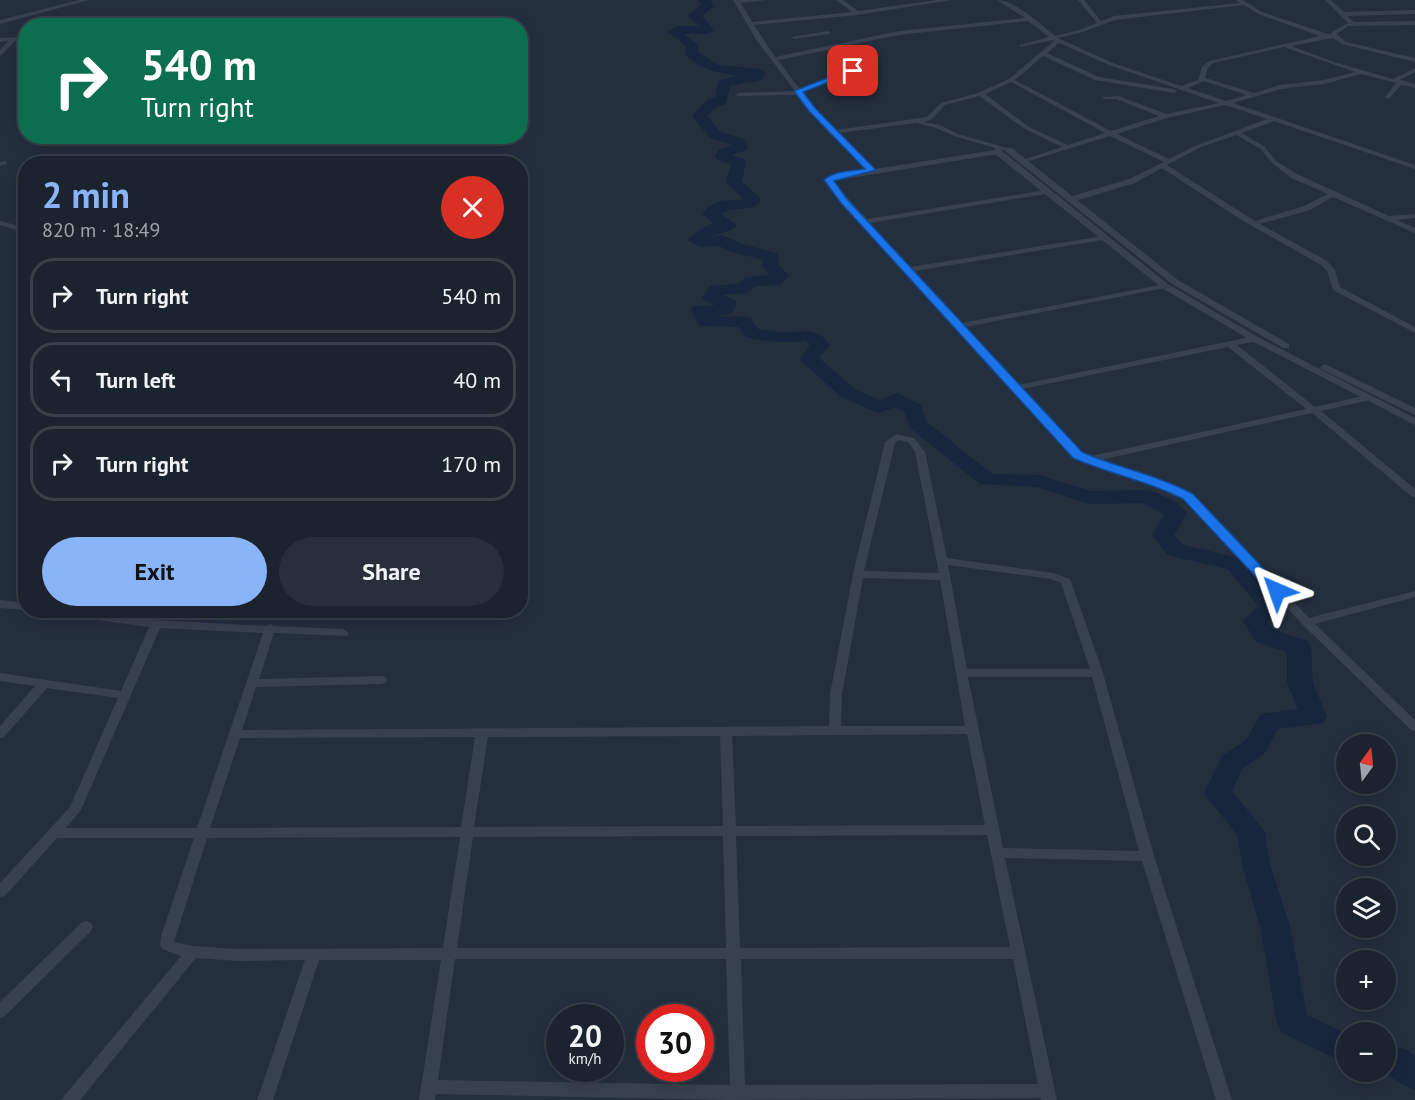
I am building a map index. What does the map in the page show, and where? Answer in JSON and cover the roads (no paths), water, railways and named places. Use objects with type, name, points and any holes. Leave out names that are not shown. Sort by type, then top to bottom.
[{"type":"street","points":[[62,0],[69,5]]},
{"type":"street","points":[[2,20],[86,0]]},
{"type":"street","points":[[762,0],[737,1],[750,24],[799,92],[872,170]]},
{"type":"street","points":[[839,0],[857,13]]},
{"type":"street","points":[[750,24],[857,13],[949,0]]},
{"type":"street","points":[[1000,0],[1057,40],[1127,71],[1411,166],[1415,160]]},
{"type":"street","points":[[1081,0],[1099,22]]},
{"type":"street","points":[[1328,0],[1352,24]]},
{"type":"street","points":[[1022,46],[1057,40],[1099,22],[1133,15],[1241,2],[1260,13],[1330,36],[1344,43],[1415,60]]},
{"type":"street","points":[[1344,14],[1415,12]]},
{"type":"street","points":[[808,18],[815,23]]},
{"type":"street","points":[[774,59],[836,42],[930,28],[1029,19]]},
{"type":"street","points":[[1203,79],[1205,67],[1211,62],[1330,36],[1346,25],[1413,24]]},
{"type":"street","points":[[739,95],[799,92],[866,66],[866,63],[836,42],[821,28]]},
{"type":"street","points":[[794,37],[828,33]]},
{"type":"street","points":[[0,54],[14,39]]},
{"type":"street","points":[[0,40],[18,39]]},
{"type":"street","points":[[835,132],[931,118],[943,104],[980,93],[1011,80],[1057,40]]},
{"type":"street","points":[[1286,46],[1360,72],[1415,86]]},
{"type":"street","points":[[1043,54],[1087,76],[1107,82],[1194,92]]},
{"type":"street","points":[[1388,97],[1397,82],[1415,70]]},
{"type":"street","points":[[1024,161],[1166,116],[1227,103],[1280,87],[1349,76],[1360,72]]},
{"type":"street","points":[[1181,88],[1203,79],[1252,94]]},
{"type":"street","points":[[1011,80],[1108,133],[1137,144],[1255,223],[1324,263],[1331,270],[1335,288],[1415,330]]},
{"type":"street","points":[[980,93],[1027,128],[1068,147]]},
{"type":"street","points":[[1105,98],[1117,97],[1166,116]]},
{"type":"street","points":[[1072,199],[1132,181],[1212,140],[1274,119]]},
{"type":"street","points":[[910,122],[938,126],[956,135],[1002,150],[1024,161],[1175,282],[1240,321],[1415,412]]},
{"type":"street","points":[[1237,133],[1263,148],[1283,169],[1331,195],[1415,231]]},
{"type":"street","points":[[1002,150],[872,170],[828,180],[844,201],[1064,442],[1085,460],[1174,489],[1188,497],[1307,622],[1415,727]]},
{"type":"street","points":[[1002,150],[1046,192],[1165,286],[1255,339],[1415,422]]},
{"type":"street","points":[[863,222],[1046,192]]},
{"type":"street","points":[[1255,223],[1307,208],[1331,195]]},
{"type":"street","points":[[1388,219],[1415,216]]},
{"type":"street","points":[[0,223],[18,228]]},
{"type":"street","points":[[908,270],[1104,238]]},
{"type":"street","points":[[1146,271],[1159,269]]},
{"type":"street","points":[[960,326],[1165,286]]},
{"type":"street","points":[[1015,388],[1255,339]]},
{"type":"street","points":[[1231,345],[1415,494]]},
{"type":"street","points":[[1085,460],[1367,398]]},
{"type":"street","points":[[482,733],[429,1094],[1048,1095],[972,730],[920,453],[915,441],[910,438],[896,437],[890,442],[858,574],[836,694],[835,730]]},
{"type":"street","points":[[1404,485],[1415,482]]},
{"type":"street","points":[[942,561],[1053,576],[1066,581],[1097,673],[1147,856],[1224,1100]]},
{"type":"street","points":[[858,574],[944,577]]},
{"type":"street","points":[[1307,622],[1415,594]]},
{"type":"street","points":[[0,604],[18,606]]},
{"type":"street","points":[[112,618],[156,624],[343,633]]},
{"type":"street","points":[[0,892],[75,810],[87,786],[123,695],[156,624]]},
{"type":"street","points":[[270,628],[168,936],[167,945],[171,949],[192,953],[314,954],[1018,953]]},
{"type":"street","points":[[961,673],[1097,673]]},
{"type":"street","points":[[0,677],[123,695]]},
{"type":"street","points":[[252,683],[381,680]]},
{"type":"street","points":[[0,734],[45,683]]},
{"type":"street","points":[[234,734],[972,730]]},
{"type":"street","points":[[726,731],[738,1096]]},
{"type":"street","points":[[55,834],[993,830]]},
{"type":"street","points":[[997,853],[1147,856]]},
{"type":"street","points":[[0,1012],[86,927]]},
{"type":"street","points":[[70,1100],[192,953]]},
{"type":"street","points":[[265,1100],[314,954]]},
{"type":"waterway","points":[[704,0],[708,6],[694,16],[708,30],[673,32],[693,45],[691,53],[707,65],[723,70],[759,73],[757,77],[732,80],[723,84],[721,101],[713,102],[699,116],[715,135],[737,141],[741,147],[724,153],[722,157],[739,162],[734,182],[754,200],[744,205],[725,204],[710,214],[729,225],[724,228],[714,228],[696,239],[707,243],[722,240],[733,247],[771,257],[771,266],[780,275],[774,281],[752,281],[741,289],[716,290],[711,297],[728,303],[726,310],[700,310],[706,322],[744,321],[752,333],[782,338],[809,335],[821,345],[808,359],[848,393],[878,407],[898,399],[914,409],[917,424],[987,480],[1039,481],[1089,498],[1147,496],[1176,513],[1163,535],[1175,550],[1236,564],[1272,607],[1255,621],[1265,636],[1299,647],[1300,683],[1314,717],[1270,720],[1256,746],[1231,763],[1218,793],[1251,832],[1256,865],[1275,926],[1293,1023],[1336,1044]]},
{"type":"waterway","points":[[1396,1060],[1415,1075]]}]
